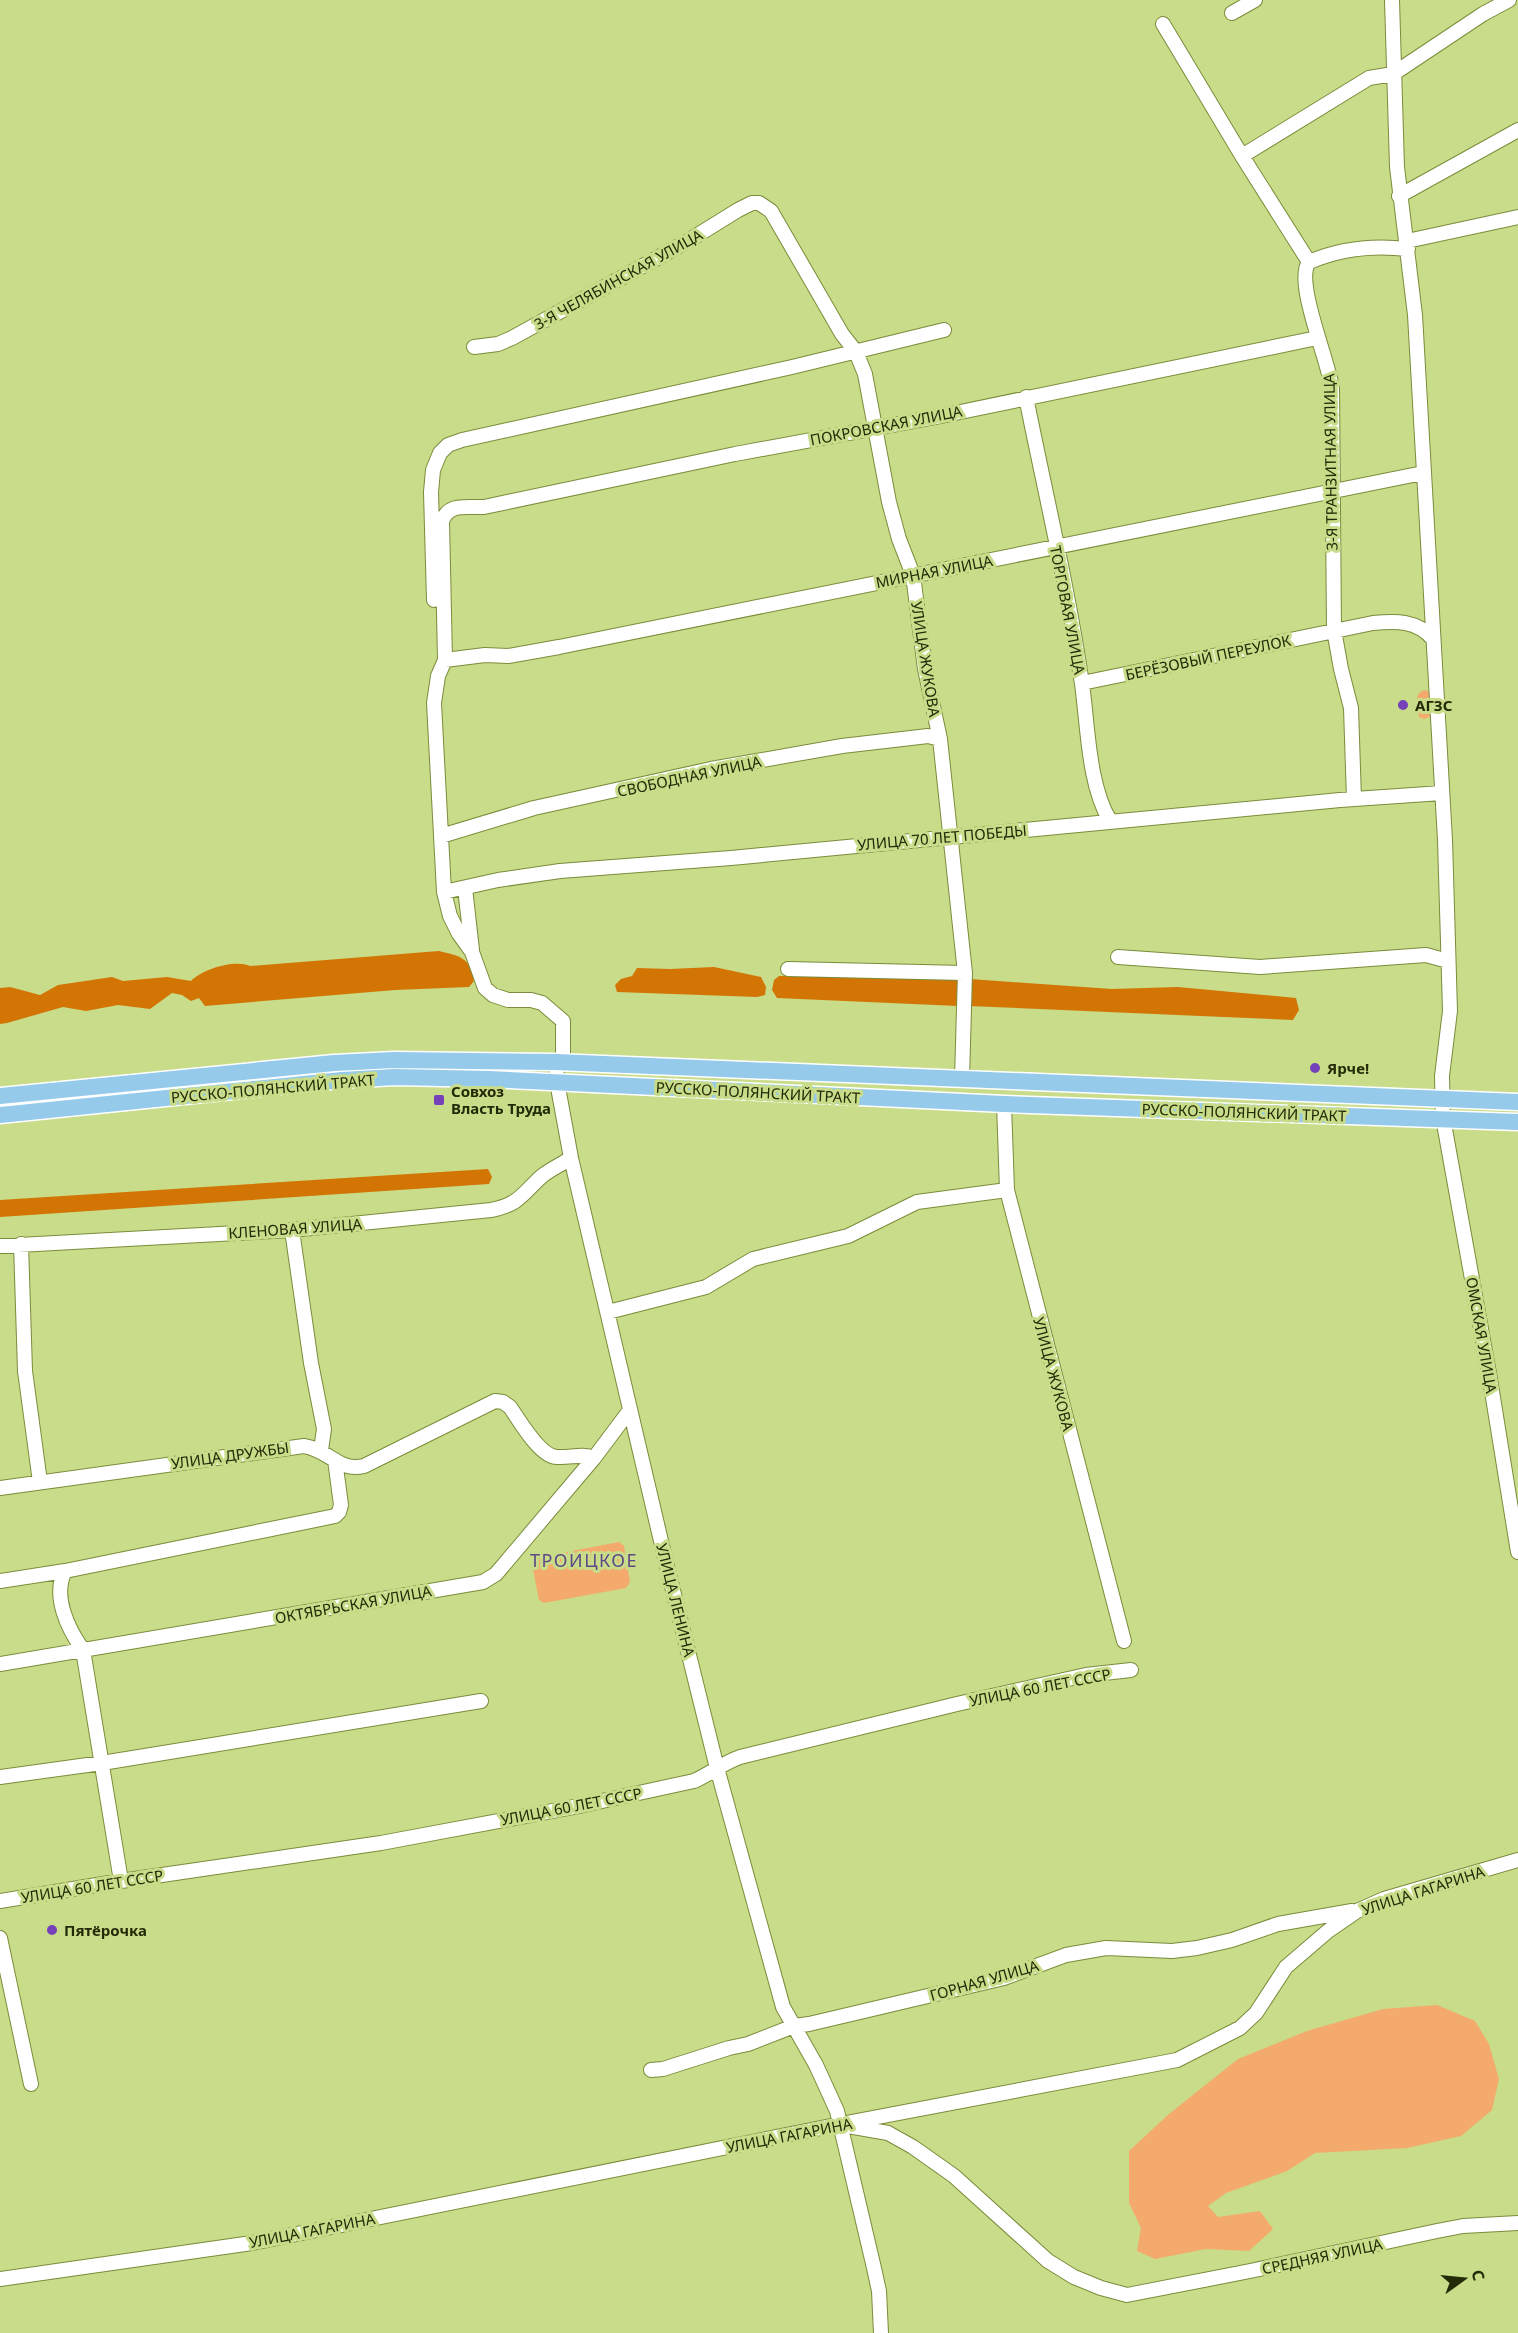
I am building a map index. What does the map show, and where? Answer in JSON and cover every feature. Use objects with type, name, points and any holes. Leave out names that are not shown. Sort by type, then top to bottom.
[{"type":"main road","name":"РУССКО-ПОЛЯНСКИЙ ТРАКТ","points":[[0,1096],[334,1063],[394,1060],[560,1063],[1518,1102]]},
{"type":"main road","name":"РУССКО-ПОЛЯНСКИЙ ТРАКТ","points":[[0,1115],[342,1080],[394,1077],[557,1082],[1004,1104],[1518,1122]]},
{"type":"street","points":[[1232,13],[1256,0]]},
{"type":"street","name":"ОМСКАЯ УЛИЦА","points":[[1392,0],[1393,74],[1400,196],[1408,245],[1415,315],[1442,793],[1450,1011],[1441,1099],[1518,1552]]},
{"type":"street","points":[[1242,156],[1369,78],[1393,74],[1483,14],[1509,0]]},
{"type":"street","points":[[1163,24],[1309,262],[1340,251],[1408,245],[1518,217]]},
{"type":"street","points":[[1400,196],[1518,130]]},
{"type":"street","name":"3-Я ЧЕЛЯБИНСКАЯ УЛИЦА","points":[[474,347],[498,344],[512,338],[678,247],[738,210],[752,203],[759,204]]},
{"type":"street","name":"УЛИЦА ЖУКОВА","points":[[759,204],[771,211],[842,334],[856,352],[865,374],[890,502],[913,576],[925,669],[940,740],[952,837],[965,973],[962,1079]]},
{"type":"street","name":"3-Я ТРАНЗИТНАЯ УЛИЦА","points":[[1309,262],[1306,267],[1306,284],[1317,338],[1327,361],[1332,388],[1334,630],[1351,708],[1354,799]]},
{"type":"street","points":[[472,952],[450,916],[444,892],[434,703],[438,676],[444,660],[444,636],[434,598],[431,492],[433,470],[440,453],[448,445],[462,440],[856,352],[944,330]]},
{"type":"street","name":"ПОКРОВСКАЯ УЛИЦА","points":[[444,636],[442,521],[444,514],[455,507],[484,507],[735,454],[876,428],[1317,338]]},
{"type":"street","name":"ТОРГОВАЯ УЛИЦА","points":[[1026,397],[1082,683],[1098,791],[1104,811],[1110,821]]},
{"type":"street","name":"МИРНАЯ УЛИЦА","points":[[444,660],[485,655],[508,656],[559,647],[1423,473]]},
{"type":"street","name":"БЕРЁЗОВЫЙ ПЕРЕУЛОК","points":[[1082,683],[1334,630],[1393,621],[1409,623],[1425,629],[1433,639]]},
{"type":"street","name":"СВОБОДНАЯ УЛИЦА","points":[[441,836],[534,808],[711,770],[842,746],[928,736],[940,740]]},
{"type":"street","name":"УЛИЦА 70 ЛЕТ ПОБЕДЫ","points":[[444,892],[498,880],[560,871],[730,858],[1110,821],[1442,793]]},
{"type":"street","points":[[465,888],[472,952]]},
{"type":"street","name":"УЛИЦА ЛЕНИНА","points":[[472,952],[484,988],[494,996],[508,1000],[531,1000],[554,1011],[563,1021],[557,1082],[571,1158],[630,1410],[717,1768],[783,2007],[828,2090],[840,2124],[874,2268],[881,2333]]},
{"type":"street","points":[[1118,957],[1260,967],[1426,955],[1448,961]]},
{"type":"street","points":[[788,969],[965,973]]},
{"type":"street","name":"УЛИЦА ЖУКОВА","points":[[1004,1104],[1007,1190],[1124,1641]]},
{"type":"street","name":"КЛЕНОВАЯ УЛИЦА","points":[[0,1245],[292,1230],[506,1207],[516,1202],[543,1176],[571,1158]]},
{"type":"street","points":[[608,1312],[706,1287],[753,1259],[848,1236],[917,1202],[1007,1190]]},
{"type":"street","points":[[292,1230],[311,1363],[324,1429],[321,1450]]},
{"type":"street","points":[[21,1244],[25,1371],[40,1482]]},
{"type":"street","name":"УЛИЦА ДРУЖБЫ","points":[[0,1488],[285,1447],[304,1446],[321,1450],[345,1467],[354,1469],[364,1467],[495,1401],[503,1402],[510,1407],[545,1453],[555,1458],[586,1455],[594,1458]]},
{"type":"street","name":"ОКТЯБРЬСКАЯ УЛИЦА","points":[[0,1664],[483,1582],[496,1574],[594,1458],[630,1410]]},
{"type":"street","points":[[0,1581],[65,1571],[335,1516],[341,1505],[335,1460]]},
{"type":"street","points":[[65,1571],[60,1586],[62,1606],[70,1632],[83,1650],[121,1881]]},
{"type":"street","name":"УЛИЦА 60 ЛЕТ СССР","points":[[0,1901],[121,1881],[381,1844],[579,1806],[707,1776],[726,1762],[740,1757],[1086,1675],[1131,1670]]},
{"type":"street","points":[[0,1777],[102,1763],[481,1701]]},
{"type":"street","name":"УЛИЦА ГАГАРИНА","points":[[0,2279],[252,2243],[840,2124],[1177,2060],[1240,2028],[1256,2013],[1286,1967],[1328,1930],[1357,1911],[1384,1899],[1518,1860]]},
{"type":"street","name":"ГОРНАЯ УЛИЦА","points":[[651,2070],[663,2069],[765,2038],[794,2025],[808,2024],[1004,1978],[1066,1955],[1106,1948],[1172,1951],[1197,1948],[1232,1940],[1278,1924],[1357,1911]]},
{"type":"street","points":[[0,1938],[31,2084]]},
{"type":"street","points":[[765,2038],[778,2029],[782,2020],[783,2007]]},
{"type":"street","name":"СРЕДНЯЯ УЛИЦА","points":[[840,2124],[888,2133],[913,2147],[954,2176],[1048,2261],[1074,2277],[1127,2295],[1462,2226],[1518,2223]]},
{"type":"shaded area","points":[[1425,690],[1431,693],[1432,716],[1424,719],[1419,717],[1417,697]]},
{"type":"shaded area","points":[[439,951],[458,956],[467,962],[474,981],[469,987],[395,990],[205,1006],[199,998],[191,1001],[182,995],[172,993],[150,1009],[118,1005],[86,1011],[63,1007],[0,1024],[0,988],[10,987],[40,995],[58,985],[112,977],[123,981],[167,977],[191,981],[219,966],[244,964],[250,966]]},
{"type":"shaded area","points":[[714,967],[761,977],[766,987],[765,995],[757,997],[617,992],[615,985],[621,979],[632,976],[637,968]]},
{"type":"shaded area","points":[[892,975],[959,978],[958,1006],[777,998],[772,990],[774,980],[779,976]]},
{"type":"shaded area","points":[[970,979],[1112,989],[1178,987],[1296,998],[1299,1010],[1293,1020],[969,1006]]},
{"type":"shaded area","points":[[488,1169],[492,1177],[489,1184],[0,1217],[0,1200]]},
{"type":"shaded area","points":[[619,1542],[624,1546],[630,1582],[626,1588],[544,1603],[539,1600],[532,1564],[535,1558]]},
{"type":"shaded area","points":[[1437,2005],[1475,2021],[1489,2044],[1499,2079],[1492,2110],[1461,2136],[1407,2148],[1315,2153],[1287,2171],[1226,2193],[1208,2206],[1218,2217],[1260,2211],[1273,2229],[1249,2251],[1206,2249],[1155,2259],[1137,2251],[1141,2228],[1129,2203],[1129,2151],[1169,2114],[1238,2059],[1307,2031],[1383,2009]]},
{"type":"place","name":"АГЗС","points":[[1403,705]]},
{"type":"place","name":"Ярче!","points":[[1315,1068]]},
{"type":"place","name":"Совхоз Власть Труда","points":[[439,1100]]},
{"type":"place","name":"Пятёрочка","points":[[52,1930]]},
{"type":"district","name":"ТРОИЦКОЕ","points":[[584,1560]]}]
